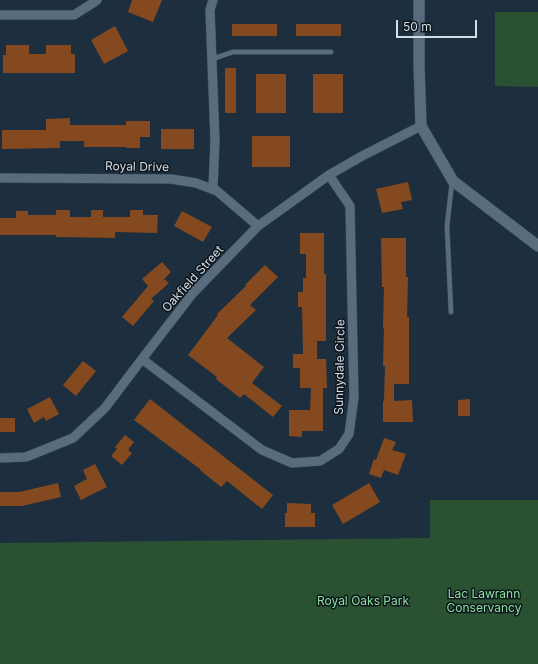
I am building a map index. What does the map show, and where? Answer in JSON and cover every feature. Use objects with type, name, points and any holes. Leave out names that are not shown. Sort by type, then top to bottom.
[{"type":"street","points":[[0,15],[74,15],[97,0]]},
{"type":"street","points":[[213,0],[210,10],[215,140],[213,189]]},
{"type":"street","points":[[419,0],[419,64],[422,126],[453,181],[538,246]]},
{"type":"street","name":"Oakfield Street","points":[[0,458],[26,457],[72,438],[105,408],[194,293],[258,226],[329,175],[362,156],[422,126]]},
{"type":"street","name":"Sunnydale Circle","points":[[142,359],[262,450],[292,463],[320,461],[339,449],[350,434],[354,397],[350,206],[329,175]]},
{"type":"street","name":"Royal Drive","points":[[0,178],[171,179],[196,183],[218,191],[258,226]]},
{"type":"lane","points":[[212,59],[233,52],[332,52]]},
{"type":"lane","points":[[451,312],[447,226],[453,181]]},
{"type":"green space","points":[[495,12],[538,12],[538,87],[495,86]]},
{"type":"green space","name":"Royal Oaks Park","points":[[430,500],[538,500],[538,664],[0,664],[0,543],[430,538]]},
{"type":"building","points":[[132,0],[162,0],[153,22],[128,12]]},
{"type":"building","points":[[232,24],[277,24],[277,36],[232,36]]},
{"type":"building","points":[[296,24],[341,24],[341,36],[296,36]]},
{"type":"building","points":[[115,26],[128,51],[104,64],[91,40]]},
{"type":"building","points":[[6,45],[29,45],[29,54],[46,54],[46,45],[71,45],[71,54],[75,54],[75,73],[3,73],[3,55],[6,55]]},
{"type":"building","points":[[225,68],[236,68],[236,113],[225,113]]},
{"type":"building","points":[[256,74],[286,74],[286,113],[256,113]]},
{"type":"building","points":[[313,74],[343,74],[343,113],[313,113]]},
{"type":"building","points":[[70,118],[70,125],[126,125],[126,121],[150,121],[150,137],[140,137],[140,148],[84,147],[84,141],[60,141],[60,148],[2,149],[2,130],[46,130],[46,119]]},
{"type":"building","points":[[161,129],[194,129],[194,149],[161,149]]},
{"type":"building","points":[[252,136],[290,136],[290,167],[252,167]]},
{"type":"building","points":[[408,182],[412,200],[401,202],[403,209],[382,213],[376,189]]},
{"type":"building","points":[[56,210],[70,210],[70,217],[91,217],[91,210],[103,210],[103,217],[130,217],[130,210],[143,210],[143,215],[158,215],[157,233],[115,232],[115,238],[56,237],[56,235],[0,235],[0,218],[16,218],[16,211],[28,211],[28,215],[56,215]]},
{"type":"building","points":[[182,211],[212,227],[203,242],[174,226]]},
{"type":"building","points":[[300,233],[324,233],[324,274],[326,274],[326,341],[317,341],[317,359],[326,359],[327,388],[323,388],[323,431],[302,431],[302,437],[289,436],[289,410],[310,410],[311,388],[300,388],[300,368],[293,368],[293,354],[303,354],[302,307],[298,307],[298,292],[303,292],[303,278],[306,278],[306,254],[300,254]]},
{"type":"building","points":[[381,238],[406,238],[406,277],[408,277],[407,317],[409,317],[409,384],[394,384],[394,401],[412,400],[413,422],[383,422],[385,366],[383,366],[384,287],[382,287]]},
{"type":"building","points":[[162,262],[171,272],[164,279],[169,283],[151,299],[154,301],[133,326],[122,317],[148,286],[142,279]]},
{"type":"building","points":[[265,265],[278,277],[250,305],[256,310],[227,338],[264,367],[252,383],[282,406],[273,417],[244,394],[240,398],[216,379],[217,377],[188,355],[218,315],[217,314]]},
{"type":"building","points":[[83,361],[96,371],[76,396],[63,385]]},
{"type":"building","points":[[50,397],[59,414],[46,421],[44,417],[34,423],[27,409]]},
{"type":"building","points":[[150,399],[273,495],[262,509],[227,481],[221,487],[200,469],[134,420]]},
{"type":"building","points":[[470,399],[470,416],[458,416],[458,400]]},
{"type":"building","points":[[0,418],[15,418],[15,432],[0,432]]},
{"type":"building","points":[[125,435],[134,442],[128,450],[132,453],[122,465],[111,456],[117,449],[115,447]]},
{"type":"building","points":[[384,438],[396,442],[392,450],[406,454],[398,475],[384,470],[381,478],[369,474]]},
{"type":"building","points":[[95,464],[107,487],[81,500],[74,486],[87,479],[83,470]]},
{"type":"building","points":[[58,483],[61,497],[22,506],[0,506],[0,492],[19,492]]},
{"type":"building","points":[[369,483],[380,502],[343,524],[332,505]]},
{"type":"building","points":[[287,503],[311,504],[311,513],[315,513],[315,527],[285,527]]},
{"type":"park label","name":"Lac Lawrann Conservancy","points":[[484,601]]}]
